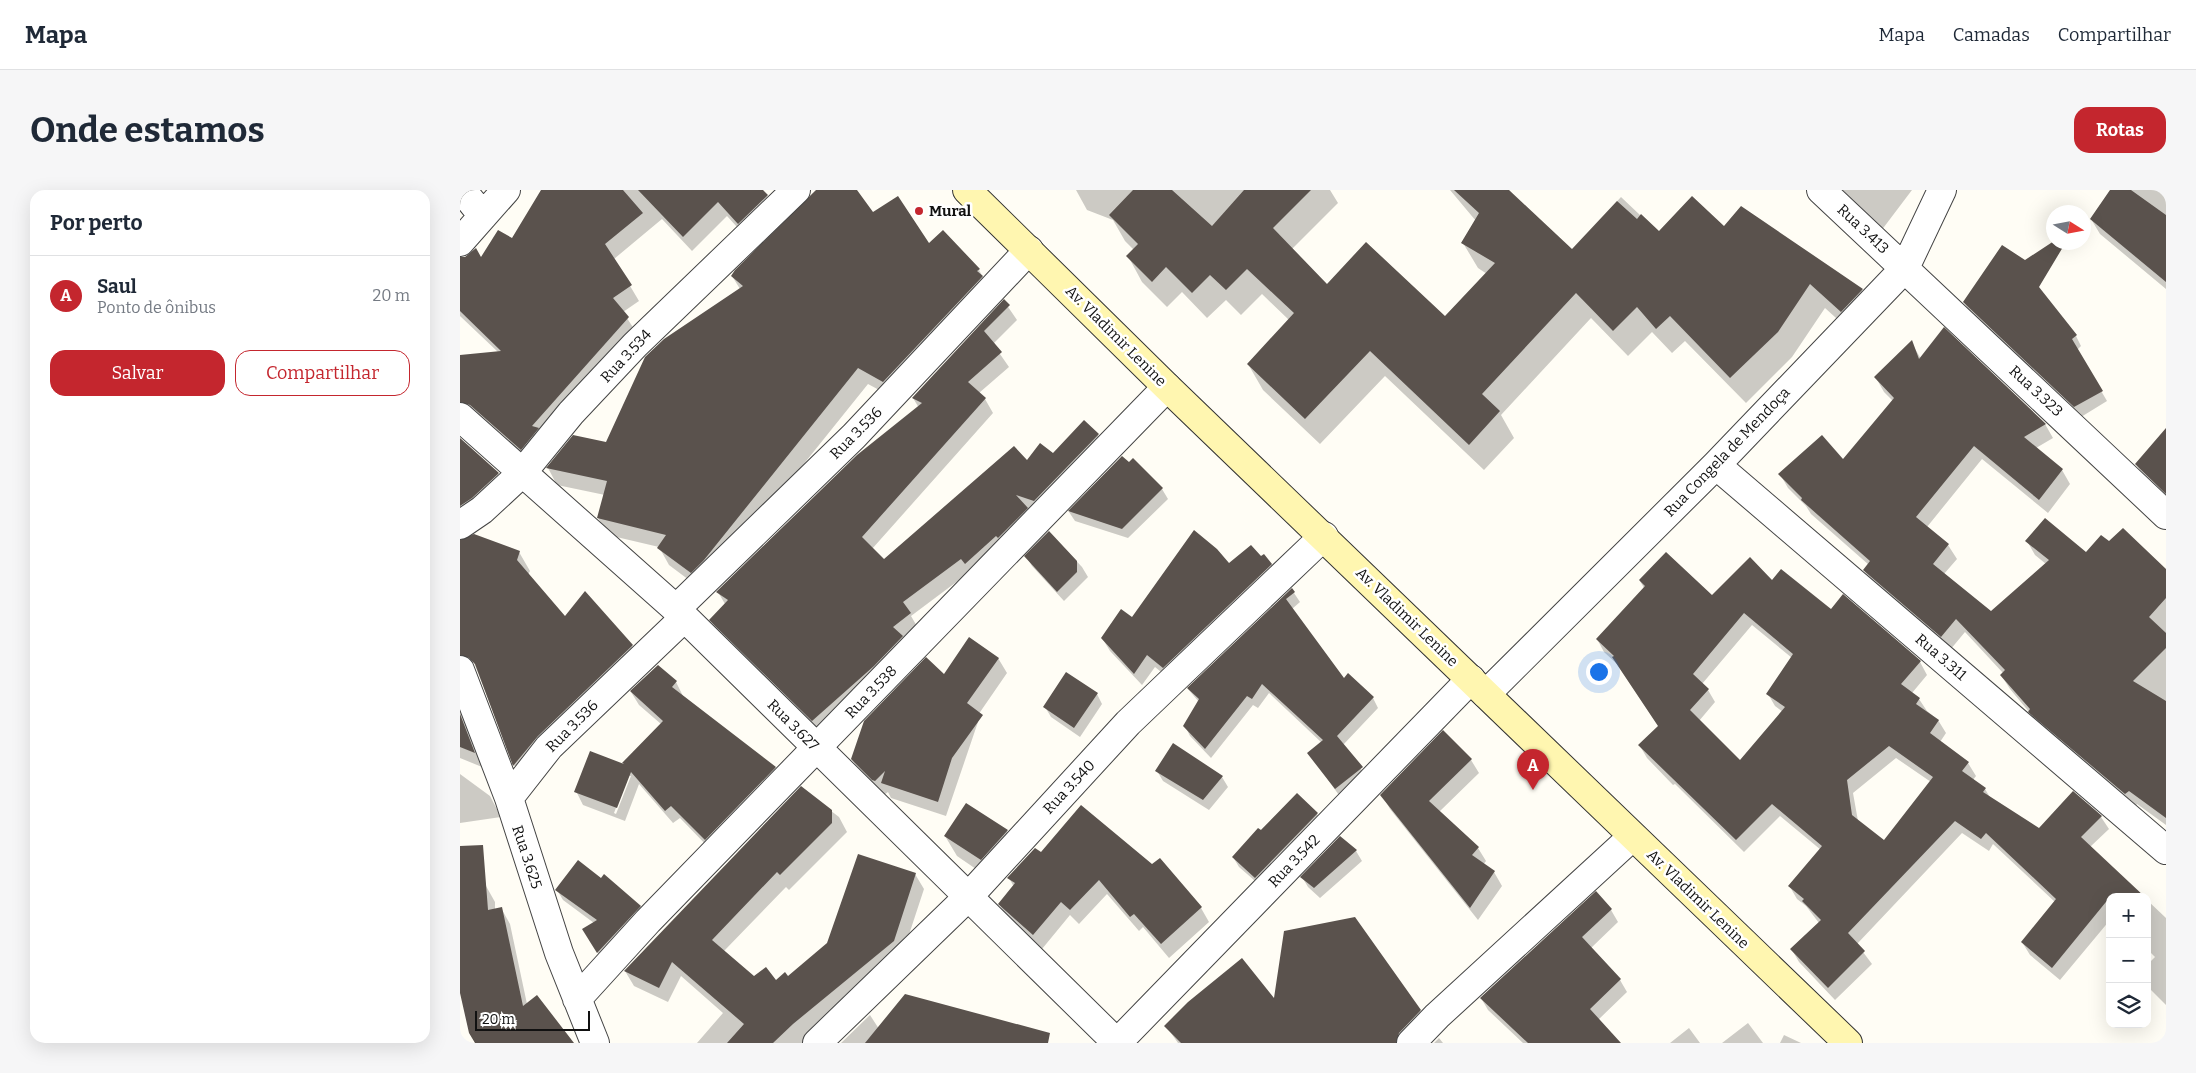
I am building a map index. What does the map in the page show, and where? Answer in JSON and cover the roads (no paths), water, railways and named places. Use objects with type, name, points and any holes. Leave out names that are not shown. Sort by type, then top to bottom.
[{"type":"main road","name":"Av. Vladimir Lenine","points":[[967,190],[1167,387],[1324,536],[1632,837],[1848,1043]]},
{"type":"street","points":[[462,190],[483,216]]},
{"type":"street","points":[[460,242],[506,190]]},
{"type":"street","name":"Rua 3.534","points":[[460,525],[482,510],[522,473],[572,413],[635,345],[796,190]]},
{"type":"street","name":"Rua 3.413","points":[[1821,190],[1905,268]]},
{"type":"street","name":"Rua Congela de Mendoça","points":[[1478,686],[1716,465],[1905,268],[1942,190]]},
{"type":"street","name":"Rua 3.536","points":[[509,798],[549,747],[854,436],[1029,250]]},
{"type":"street","name":"Rua 3.323","points":[[1905,268],[2166,514]]},
{"type":"street","name":"Rua 3.538","points":[[577,999],[648,921],[1167,387]]},
{"type":"street","name":"Rua 3.627","points":[[460,417],[680,614],[1117,1043]]},
{"type":"street","name":"Rua 3.311","points":[[1716,465],[2166,850]]},
{"type":"street","name":"Rua 3.540","points":[[817,1043],[968,896],[1128,724],[1324,536]]},
{"type":"street","name":"Rua 3.625","points":[[460,670],[509,798],[558,953],[595,1043]]},
{"type":"street","name":"Rua 3.542","points":[[1117,1043],[1478,686]]},
{"type":"street","points":[[1412,1043],[1438,1016],[1632,837]]},
{"type":"place","name":"Mural","points":[[919,211]]},
{"type":"place","name":"Saul","points":[[1533,790]]}]
